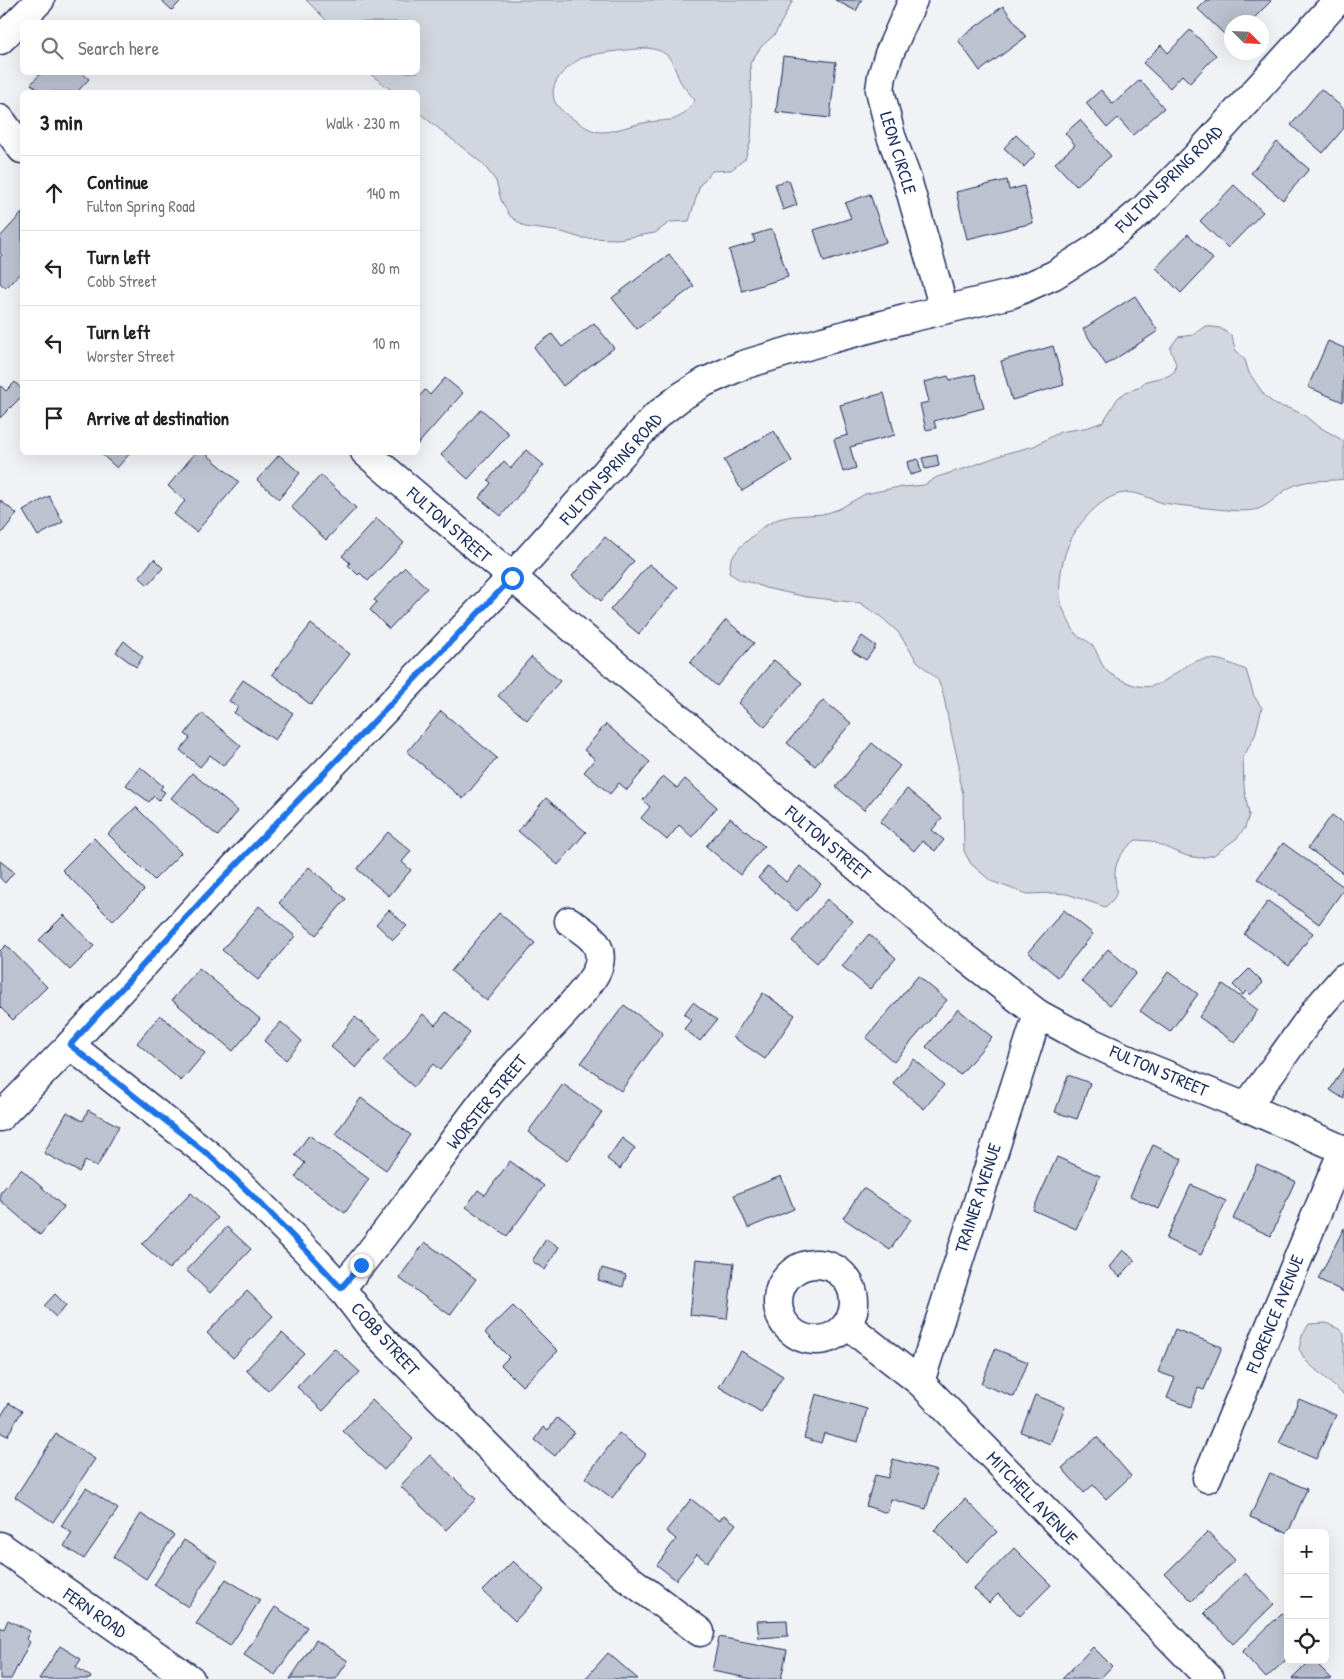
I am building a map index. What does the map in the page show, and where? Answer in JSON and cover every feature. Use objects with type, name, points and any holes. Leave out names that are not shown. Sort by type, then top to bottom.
[{"type":"street","points":[[0,40],[40,0]]},
{"type":"street","name":"LEON CIRCLE","points":[[913,0],[889,54],[880,90],[891,136],[907,179],[944,309]]},
{"type":"street","name":"FULTON SPRING ROAD","points":[[0,1117],[70,1045],[206,896],[512,578],[656,416],[682,396],[705,382],[743,365],[823,341],[944,309],[1011,294],[1054,275],[1095,249],[1144,209],[1195,158],[1338,0]]},
{"type":"street","points":[[0,119],[20,146]]},
{"type":"street","name":"FULTON STREET","points":[[368,455],[944,941],[1038,1014],[1086,1040],[1132,1061],[1246,1107],[1344,1150]]},
{"type":"street","name":"WORSTER STREET","points":[[341,1288],[385,1235],[490,1093],[556,1022],[596,972],[600,962],[598,944],[569,921]]},
{"type":"street","points":[[1246,1107],[1316,1010],[1344,978]]},
{"type":"street","name":"TRAINER AVENUE","points":[[920,1382],[1038,1014]]},
{"type":"street","name":"COBB STREET","points":[[70,1045],[215,1160],[341,1288],[374,1331],[484,1444],[568,1526],[625,1576],[700,1632]]},
{"type":"street","name":"FLORENCE AVENUE","points":[[1207,1478],[1344,1150]]},
{"type":"street","name":"MITCHELL AVENUE","points":[[847,1325],[920,1382],[1210,1679]]},
{"type":"street","name":"FERN ROAD","points":[[0,1546],[190,1679]]},
{"type":"shaded area","points":[[306,0],[793,0],[775,34],[761,47],[750,63],[751,140],[745,159],[731,170],[712,171],[700,185],[689,221],[670,222],[655,233],[618,239],[581,238],[562,232],[525,227],[510,216],[501,200],[496,181],[483,164],[420,114],[420,90],[391,90],[372,75],[420,75],[420,20],[326,20]],"holes":[[[647,48],[661,52],[670,58],[680,81],[695,100],[684,114],[678,117],[599,132],[586,127],[572,118],[562,111],[555,102],[553,95],[559,77],[580,59],[612,52]]]},
{"type":"shaded area","points":[[1205,326],[1220,328],[1232,336],[1235,349],[1245,360],[1249,373],[1265,396],[1276,405],[1304,415],[1316,425],[1344,441],[1344,479],[1295,485],[1263,507],[1249,511],[1170,504],[1129,493],[1111,497],[1088,515],[1072,536],[1063,562],[1060,598],[1067,618],[1077,635],[1092,645],[1107,671],[1124,681],[1138,686],[1150,686],[1160,683],[1196,661],[1207,659],[1222,661],[1246,670],[1254,696],[1262,708],[1255,735],[1243,758],[1244,787],[1249,815],[1245,828],[1237,838],[1214,855],[1200,858],[1187,856],[1151,841],[1136,840],[1125,850],[1117,862],[1115,872],[1116,894],[1105,907],[1067,894],[1028,894],[1015,890],[991,881],[971,864],[964,851],[963,793],[959,780],[959,765],[943,693],[938,680],[917,661],[898,632],[881,617],[860,603],[807,597],[765,588],[740,580],[729,573],[731,559],[740,547],[763,527],[778,519],[824,514],[839,509],[865,494],[894,488],[924,485],[937,477],[1007,453],[1034,446],[1060,432],[1089,427],[1103,422],[1118,398],[1126,392],[1138,388],[1146,381],[1168,376],[1175,371],[1176,364],[1170,348],[1178,337],[1193,335]]},
{"type":"shaded area","points":[[1326,1323],[1339,1329],[1344,1334],[1344,1395],[1306,1361],[1299,1349],[1302,1336],[1309,1324]]},
{"type":"building","points":[[161,0],[182,0],[172,10]]},
{"type":"building","points":[[835,0],[862,0],[856,11]]},
{"type":"building","points":[[1207,0],[1271,1],[1257,15],[1224,15],[1224,34],[1198,9]]},
{"type":"building","points":[[1003,6],[1026,37],[980,71],[958,40]]},
{"type":"building","points":[[1190,30],[1216,55],[1190,83],[1182,75],[1170,88],[1143,63],[1161,45],[1168,53]]},
{"type":"building","points":[[783,56],[836,62],[830,118],[776,112]]},
{"type":"building","points":[[39,75],[84,75],[89,79],[79,90],[38,90],[31,84]]},
{"type":"building","points":[[1140,80],[1164,108],[1133,135],[1118,118],[1107,128],[1086,103],[1101,90],[1113,104]]},
{"type":"building","points":[[1321,89],[1344,109],[1344,128],[1323,153],[1291,125]]},
{"type":"building","points":[[1080,120],[1111,156],[1076,186],[1055,163],[1075,145],[1065,133]]},
{"type":"building","points":[[1016,135],[1036,154],[1024,167],[1004,148]]},
{"type":"building","points":[[1277,142],[1309,169],[1283,200],[1251,173]]},
{"type":"building","points":[[789,180],[797,205],[783,210],[775,184]]},
{"type":"building","points":[[1007,180],[1009,190],[1024,186],[1033,223],[967,239],[956,192]]},
{"type":"building","points":[[1234,185],[1263,212],[1228,248],[1200,221]]},
{"type":"building","points":[[870,194],[886,242],[824,262],[814,230],[851,218],[845,203]]},
{"type":"building","points":[[20,215],[20,273],[6,288],[0,283],[0,257],[2,255],[0,253],[0,237]]},
{"type":"building","points":[[772,229],[788,277],[742,291],[729,250],[755,242],[753,235]]},
{"type":"building","points":[[1188,234],[1213,259],[1181,293],[1156,268]]},
{"type":"building","points":[[669,254],[694,286],[637,329],[612,298]]},
{"type":"building","points":[[1135,296],[1158,331],[1106,365],[1083,329]]},
{"type":"building","points":[[594,323],[614,348],[563,386],[534,347],[552,334],[562,347]]},
{"type":"building","points":[[1328,341],[1344,348],[1343,402],[1308,387]]},
{"type":"building","points":[[1053,346],[1064,385],[1012,400],[1001,361]]},
{"type":"building","points":[[975,374],[984,408],[934,421],[936,428],[926,430],[920,404],[929,402],[924,382],[948,376],[950,380]]},
{"type":"building","points":[[445,378],[463,393],[420,442],[420,396],[425,390],[430,395]]},
{"type":"building","points":[[15,382],[20,388],[20,398],[0,418],[0,385],[6,391]]},
{"type":"building","points":[[884,393],[895,435],[850,447],[856,468],[843,472],[834,439],[848,435],[840,405]]},
{"type":"building","points":[[481,409],[509,434],[468,479],[441,455]]},
{"type":"building","points":[[774,431],[792,461],[742,491],[724,460]]},
{"type":"building","points":[[526,450],[544,465],[501,516],[479,498],[491,483],[488,480],[504,461],[511,468]]},
{"type":"building","points":[[102,455],[128,455],[117,468]]},
{"type":"building","points":[[194,455],[208,455],[239,482],[196,532],[174,514],[185,501],[168,486]]},
{"type":"building","points":[[279,455],[300,473],[279,499],[257,480]]},
{"type":"building","points":[[937,455],[939,466],[925,469],[922,458]]},
{"type":"building","points":[[918,459],[921,472],[910,475],[907,462]]},
{"type":"building","points":[[321,475],[356,508],[326,540],[291,507]]},
{"type":"building","points":[[49,496],[63,522],[38,536],[23,511]]},
{"type":"building","points":[[0,500],[17,514],[0,535]]},
{"type":"building","points":[[377,518],[404,543],[368,581],[360,573],[358,575],[348,565],[350,563],[342,556]]},
{"type":"building","points":[[605,537],[634,561],[601,601],[572,576]]},
{"type":"building","points":[[154,559],[163,568],[148,585],[139,577]]},
{"type":"building","points":[[649,564],[678,587],[639,634],[610,610]]},
{"type":"building","points":[[405,567],[427,588],[389,629],[370,610],[377,602],[374,600]]},
{"type":"building","points":[[726,620],[754,643],[717,686],[690,663]]},
{"type":"building","points":[[311,624],[350,654],[311,705],[272,674]]},
{"type":"building","points":[[862,636],[876,646],[866,660],[852,651]]},
{"type":"building","points":[[124,641],[143,657],[136,667],[116,652]]},
{"type":"building","points":[[531,657],[560,681],[527,720],[498,696]]},
{"type":"building","points":[[774,660],[802,683],[765,727],[738,703]]},
{"type":"building","points":[[243,680],[293,713],[275,740],[234,713],[238,707],[229,701]]},
{"type":"building","points":[[823,700],[851,723],[815,766],[787,743]]},
{"type":"building","points":[[441,711],[497,758],[463,799],[407,752]]},
{"type":"building","points":[[202,713],[241,746],[223,766],[210,755],[200,767],[180,750],[190,738],[185,734]]},
{"type":"building","points":[[606,724],[650,762],[627,790],[619,783],[610,794],[584,772],[595,759],[584,750]]},
{"type":"building","points":[[872,743],[900,766],[864,810],[836,787]]},
{"type":"building","points":[[140,767],[163,786],[160,789],[165,792],[159,800],[154,796],[149,802],[126,785]]},
{"type":"building","points":[[192,773],[238,811],[218,836],[171,798]]},
{"type":"building","points":[[663,776],[677,788],[685,779],[717,807],[692,837],[679,825],[667,840],[641,818],[650,807],[643,800]]},
{"type":"building","points":[[907,789],[942,818],[932,830],[944,840],[935,851],[922,841],[914,851],[880,822]]},
{"type":"building","points":[[546,798],[586,832],[558,865],[518,831]]},
{"type":"building","points":[[136,807],[181,853],[154,880],[108,834]]},
{"type":"building","points":[[1332,815],[1344,824],[1344,874],[1308,848]]},
{"type":"building","points":[[730,818],[764,846],[740,875],[706,846]]},
{"type":"building","points":[[388,832],[411,851],[402,862],[411,870],[389,896],[357,869]]},
{"type":"building","points":[[94,838],[144,890],[113,921],[62,870]]},
{"type":"building","points":[[1283,843],[1344,887],[1319,924],[1257,879]]},
{"type":"building","points":[[0,861],[14,872],[5,883],[0,878]]},
{"type":"building","points":[[768,866],[786,882],[800,866],[821,884],[797,911],[758,878]]},
{"type":"building","points":[[309,867],[346,899],[316,935],[279,903]]},
{"type":"building","points":[[827,899],[853,921],[817,963],[792,941]]},
{"type":"building","points":[[1268,901],[1313,933],[1289,966],[1244,934]]},
{"type":"building","points":[[259,906],[295,936],[258,980],[222,950]]},
{"type":"building","points":[[389,910],[407,926],[393,940],[376,924]]},
{"type":"building","points":[[1064,910],[1093,934],[1058,977],[1028,952]]},
{"type":"building","points":[[499,913],[535,943],[487,1001],[451,971]]},
{"type":"building","points":[[64,915],[94,946],[70,970],[39,940]]},
{"type":"building","points":[[869,934],[896,958],[870,989],[842,966]]},
{"type":"building","points":[[6,945],[47,987],[13,1020],[0,1007],[0,951]]},
{"type":"building","points":[[1108,949],[1136,973],[1110,1005],[1081,981]]},
{"type":"building","points":[[199,968],[260,1019],[233,1051],[172,1000]]},
{"type":"building","points":[[1249,969],[1263,983],[1250,995],[1246,991],[1243,995],[1233,985]]},
{"type":"building","points":[[1168,972],[1198,994],[1170,1032],[1140,1011]]},
{"type":"building","points":[[918,976],[947,1000],[894,1062],[866,1038]]},
{"type":"building","points":[[1223,984],[1258,1010],[1235,1043],[1199,1017]]},
{"type":"building","points":[[763,993],[795,1015],[765,1059],[733,1037]]},
{"type":"building","points":[[693,1002],[717,1020],[700,1041],[684,1029],[691,1020],[684,1014]]},
{"type":"building","points":[[624,1005],[663,1033],[621,1091],[581,1063]]},
{"type":"building","points":[[958,1009],[992,1037],[960,1075],[926,1047]]},
{"type":"building","points":[[446,1012],[470,1033],[440,1070],[433,1064],[414,1087],[383,1061],[423,1014],[435,1025]]},
{"type":"building","points":[[160,1015],[205,1053],[181,1081],[137,1043]]},
{"type":"building","points":[[355,1017],[381,1039],[356,1068],[331,1047]]},
{"type":"building","points":[[281,1022],[302,1041],[286,1060],[264,1041]]},
{"type":"building","points":[[914,1059],[944,1085],[924,1109],[893,1083]]},
{"type":"building","points":[[1344,1067],[1344,1099],[1330,1090]]},
{"type":"building","points":[[1068,1075],[1090,1083],[1077,1119],[1055,1112]]},
{"type":"building","points":[[563,1084],[602,1112],[567,1161],[528,1132]]},
{"type":"building","points":[[361,1098],[411,1135],[386,1170],[335,1134]]},
{"type":"building","points":[[88,1110],[119,1126],[97,1167],[85,1161],[79,1172],[44,1153],[67,1112],[83,1121]]},
{"type":"building","points":[[309,1135],[369,1179],[345,1213],[295,1177],[305,1163],[295,1155]]},
{"type":"building","points":[[622,1138],[635,1148],[620,1169],[607,1159]]},
{"type":"building","points":[[1153,1145],[1182,1159],[1159,1209],[1130,1196]]},
{"type":"building","points":[[1057,1157],[1100,1176],[1076,1229],[1033,1210]]},
{"type":"building","points":[[510,1161],[544,1186],[507,1236],[466,1207],[478,1190],[485,1195]]},
{"type":"building","points":[[1257,1164],[1295,1181],[1271,1236],[1233,1219]]},
{"type":"building","points":[[21,1169],[64,1207],[40,1235],[0,1200],[0,1193]]},
{"type":"building","points":[[781,1176],[794,1209],[748,1228],[734,1195]]},
{"type":"building","points":[[1191,1185],[1226,1201],[1201,1255],[1166,1239]]},
{"type":"building","points":[[863,1188],[911,1219],[890,1250],[843,1218]]},
{"type":"building","points":[[191,1193],[218,1218],[169,1269],[142,1244]]},
{"type":"building","points":[[227,1227],[251,1249],[210,1293],[186,1270]]},
{"type":"building","points":[[1344,1228],[1344,1292],[1318,1279]]},
{"type":"building","points":[[546,1239],[559,1247],[545,1270],[532,1261]]},
{"type":"building","points":[[425,1242],[476,1279],[450,1315],[399,1278]]},
{"type":"building","points":[[1123,1250],[1135,1260],[1120,1277],[1109,1267]]},
{"type":"building","points":[[696,1259],[734,1263],[727,1319],[690,1315]]},
{"type":"building","points":[[602,1268],[626,1275],[623,1287],[598,1280]]},
{"type":"building","points":[[247,1291],[273,1316],[233,1358],[207,1333]]},
{"type":"building","points":[[55,1294],[66,1305],[56,1317],[44,1306]]},
{"type":"building","points":[[513,1306],[558,1351],[522,1386],[501,1365],[509,1357],[485,1333]]},
{"type":"building","points":[[1175,1329],[1222,1347],[1204,1390],[1198,1388],[1191,1407],[1167,1398],[1175,1378],[1158,1372]]},
{"type":"building","points":[[282,1333],[304,1353],[268,1391],[246,1370]]},
{"type":"building","points":[[334,1348],[360,1372],[323,1411],[297,1387]]},
{"type":"building","points":[[995,1349],[1028,1362],[1014,1397],[981,1384]]},
{"type":"building","points":[[741,1351],[783,1376],[761,1412],[719,1387]]},
{"type":"building","points":[[816,1394],[867,1409],[858,1442],[824,1433],[821,1443],[804,1438]]},
{"type":"building","points":[[1035,1395],[1065,1407],[1050,1444],[1021,1432]]},
{"type":"building","points":[[1299,1399],[1336,1415],[1316,1459],[1279,1443]]},
{"type":"building","points":[[372,1400],[413,1439],[384,1470],[343,1431]]},
{"type":"building","points":[[9,1403],[22,1411],[7,1436],[0,1432],[0,1418]]},
{"type":"building","points":[[557,1418],[574,1432],[555,1456],[535,1440],[544,1427],[548,1430]]},
{"type":"building","points":[[619,1433],[646,1454],[612,1498],[585,1478]]},
{"type":"building","points":[[56,1434],[95,1459],[53,1522],[15,1497]]},
{"type":"building","points":[[1097,1437],[1131,1476],[1106,1499],[1093,1485],[1084,1493],[1062,1468]]},
{"type":"building","points":[[430,1455],[476,1499],[446,1530],[400,1486]]},
{"type":"building","points":[[893,1459],[937,1471],[926,1509],[891,1499],[887,1513],[866,1506],[875,1475],[888,1478]]},
{"type":"building","points":[[1270,1473],[1307,1489],[1290,1529],[1284,1529],[1284,1531],[1250,1517]]},
{"type":"building","points":[[86,1488],[118,1509],[84,1559],[64,1546],[72,1533],[61,1526]]},
{"type":"building","points":[[691,1499],[719,1521],[724,1515],[736,1524],[707,1562],[697,1554],[676,1580],[657,1565],[676,1539],[666,1531]]},
{"type":"building","points":[[965,1499],[997,1532],[966,1562],[934,1530]]},
{"type":"building","points":[[141,1514],[174,1535],[146,1579],[113,1557]]},
{"type":"building","points":[[1208,1532],[1235,1560],[1192,1601],[1165,1574]]},
{"type":"building","points":[[184,1540],[218,1562],[188,1607],[154,1585]]},
{"type":"building","points":[[1014,1548],[1051,1585],[1020,1616],[998,1594],[989,1603],[974,1589]]},
{"type":"building","points":[[513,1561],[544,1590],[515,1621],[483,1591]]},
{"type":"building","points":[[1245,1573],[1274,1604],[1233,1644],[1204,1613]]},
{"type":"building","points":[[226,1579],[260,1600],[230,1646],[196,1624]]},
{"type":"building","points":[[275,1607],[307,1627],[275,1675],[244,1655]]},
{"type":"building","points":[[1282,1613],[1284,1615],[1284,1662],[1266,1678],[1242,1652]]},
{"type":"building","points":[[8,1620],[30,1631],[26,1639],[30,1642],[11,1679],[0,1679],[0,1627],[4,1629]]},
{"type":"building","points":[[787,1620],[788,1636],[759,1638],[757,1621]]},
{"type":"building","points":[[719,1637],[787,1650],[781,1679],[753,1679],[712,1671]]},
{"type":"building","points":[[316,1640],[348,1661],[336,1679],[290,1679]]},
{"type":"building","points":[[60,1646],[81,1659],[76,1667],[91,1677],[90,1679],[39,1679]]},
{"type":"building","points":[[1093,1647],[1112,1666],[1100,1679],[1062,1679]]},
{"type":"building","points":[[608,1653],[638,1679],[585,1679]]},
{"type":"building","points":[[1307,1664],[1317,1664],[1332,1679],[1292,1679]]},
{"type":"route","points":[[361,1265],[341,1288],[249,1193],[210,1156],[70,1045],[206,896],[512,578]]}]
